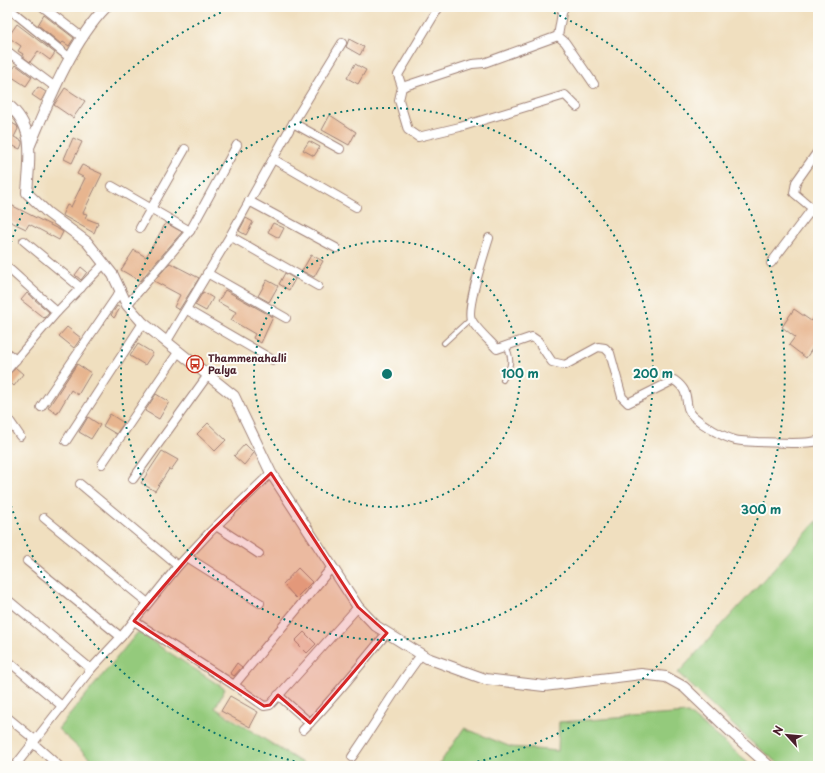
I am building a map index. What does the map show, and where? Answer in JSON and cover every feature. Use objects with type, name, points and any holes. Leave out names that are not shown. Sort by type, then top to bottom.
[{"type":"street","points":[[7,7],[70,58]]},
{"type":"street","points":[[43,7],[83,38]]},
{"type":"street","points":[[439,7],[398,75],[402,87],[399,100],[408,130],[418,138],[566,95],[577,107]]},
{"type":"street","points":[[558,36],[564,7]]},
{"type":"street","points":[[29,147],[54,87],[70,58],[103,8]]},
{"type":"street","points":[[402,87],[472,64],[484,63],[558,36]]},
{"type":"street","points":[[558,36],[565,42],[594,84]]},
{"type":"street","points":[[167,342],[230,236],[293,123],[342,43]]},
{"type":"street","points":[[7,51],[54,87]]},
{"type":"street","points":[[7,104],[16,111],[29,135],[27,193],[48,213],[87,242],[113,275],[127,305],[143,323],[234,396],[271,473],[358,607],[376,626],[421,655],[485,679],[544,686],[641,674],[666,677],[684,687],[731,732],[770,766]]},
{"type":"street","points":[[293,123],[340,149]]},
{"type":"street","points":[[127,305],[190,231],[237,144]]},
{"type":"street","points":[[140,228],[185,149]]},
{"type":"street","points":[[771,263],[815,211],[794,193],[796,182],[818,150]]},
{"type":"street","points":[[272,159],[356,207]]},
{"type":"street","points":[[112,186],[190,231]]},
{"type":"street","points":[[249,201],[336,248]]},
{"type":"street","points":[[230,236],[318,286]]},
{"type":"street","points":[[489,238],[476,281],[470,311],[471,319],[497,350],[532,337],[538,341],[552,362],[565,365],[598,347],[605,348],[610,353],[622,397],[628,403],[674,380],[682,386],[687,395],[688,409],[692,415],[713,430],[736,441],[806,443],[818,441]]},
{"type":"street","points":[[24,241],[81,288]]},
{"type":"street","points":[[7,370],[57,312],[104,264]]},
{"type":"street","points":[[7,267],[57,312]]},
{"type":"street","points":[[207,273],[286,318]]},
{"type":"street","points":[[41,407],[121,290]]},
{"type":"street","points":[[187,310],[273,360]]},
{"type":"street","points":[[66,441],[143,323]]},
{"type":"street","points":[[102,464],[180,352]]},
{"type":"street","points":[[7,353],[16,360]]},
{"type":"street","points":[[133,479],[208,375]]},
{"type":"street","points":[[7,418],[20,436]]},
{"type":"street","points":[[14,766],[91,670],[121,637],[178,566],[216,526],[271,473]]},
{"type":"street","points":[[80,484],[178,566]]},
{"type":"street","points":[[44,518],[148,603]]},
{"type":"street","points":[[216,526],[259,554]]},
{"type":"street","points":[[187,557],[260,603]]},
{"type":"street","points":[[27,561],[121,637]]},
{"type":"street","points":[[234,684],[332,567]]},
{"type":"street","points":[[7,600],[91,670]]},
{"type":"street","points":[[134,621],[234,684],[264,706],[270,705],[358,607]]},
{"type":"street","points":[[303,730],[332,700],[387,633]]},
{"type":"street","points":[[352,757],[401,681],[421,655]]},
{"type":"street","points":[[7,660],[62,706]]},
{"type":"street","points":[[278,695],[310,723]]},
{"type":"street","points":[[7,717],[58,766]]},
{"type":"lane","points":[[444,343],[471,319]]},
{"type":"lane","points":[[503,380],[511,366],[511,356],[506,346]]},
{"type":"highlighted area","points":[[271,473],[358,607],[387,633],[310,723],[278,695],[270,705],[264,706],[134,621],[210,532]]},
{"type":"green space","points":[[818,520],[818,766],[782,766],[750,741],[678,673]]},
{"type":"green space","points":[[138,632],[225,689],[215,708],[307,766],[98,766],[58,729]]},
{"type":"green space","points":[[688,713],[753,766],[438,766],[464,728],[511,747],[558,751],[559,722]]},
{"type":"building","points":[[44,15],[74,38],[69,46],[63,42],[61,44],[38,25]]},
{"type":"building","points":[[17,24],[55,53],[50,60],[38,51],[30,62],[22,56],[23,54],[18,51],[21,46],[8,37]]},
{"type":"building","points":[[349,39],[364,47],[360,55],[346,47]]},
{"type":"building","points":[[355,64],[366,70],[358,84],[347,78]]},
{"type":"building","points":[[16,65],[32,77],[26,86],[9,75]]},
{"type":"building","points":[[38,87],[46,92],[41,101],[32,95]]},
{"type":"building","points":[[65,88],[85,101],[73,118],[54,105]]},
{"type":"building","points":[[330,115],[356,132],[349,145],[322,130]]},
{"type":"building","points":[[7,120],[17,126],[18,129],[14,137],[22,141],[22,144],[20,149],[11,145],[7,152]]},
{"type":"building","points":[[73,138],[82,142],[72,163],[64,159]]},
{"type":"building","points":[[309,141],[320,147],[314,156],[303,150]]},
{"type":"building","points":[[82,165],[102,174],[83,213],[87,214],[85,218],[98,223],[94,233],[62,215],[67,205],[71,207],[85,178],[77,174]]},
{"type":"building","points":[[7,203],[63,232],[59,240],[29,224],[26,229],[7,220]]},
{"type":"building","points":[[246,218],[253,222],[246,235],[239,231]]},
{"type":"building","points":[[166,223],[182,232],[140,281],[121,270],[134,250],[146,257]]},
{"type":"building","points":[[273,223],[284,228],[279,238],[268,232]]},
{"type":"building","points":[[311,255],[323,261],[314,277],[302,271]]},
{"type":"building","points":[[170,263],[199,278],[179,310],[174,307],[180,295],[154,281]]},
{"type":"building","points":[[81,267],[87,272],[81,280],[75,275]]},
{"type":"building","points":[[285,273],[295,279],[289,290],[279,284]]},
{"type":"building","points":[[267,280],[278,286],[269,302],[258,296]]},
{"type":"building","points":[[225,290],[273,317],[261,343],[253,338],[255,334],[231,320],[236,312],[218,302]]},
{"type":"building","points":[[203,292],[213,298],[206,311],[195,305]]},
{"type":"building","points":[[27,293],[49,312],[44,318],[21,300]]},
{"type":"building","points":[[117,306],[120,308],[114,318],[111,315]]},
{"type":"building","points":[[794,309],[811,321],[818,312],[818,340],[806,358],[789,345],[795,337],[782,327]]},
{"type":"building","points":[[67,327],[81,338],[74,348],[59,336]]},
{"type":"building","points":[[138,344],[153,353],[145,365],[130,356]]},
{"type":"building","points":[[77,364],[91,373],[78,395],[71,390],[57,414],[48,408]]},
{"type":"building","points":[[16,368],[23,374],[14,386],[7,380],[7,375]]},
{"type":"building","points":[[156,394],[169,402],[159,419],[145,411]]},
{"type":"building","points":[[110,414],[124,423],[116,434],[103,426]]},
{"type":"building","points":[[88,417],[100,425],[91,439],[79,432]]},
{"type":"building","points":[[208,423],[226,440],[215,451],[197,434]]},
{"type":"building","points":[[245,444],[254,453],[244,465],[234,456]]},
{"type":"building","points":[[162,451],[178,460],[171,470],[169,469],[155,491],[141,483]]},
{"type":"building","points":[[298,568],[312,582],[296,598],[283,584]]},
{"type":"building","points":[[304,632],[316,644],[307,653],[295,641]]},
{"type":"building","points":[[237,663],[242,667],[234,676],[230,673]]},
{"type":"building","points":[[230,696],[258,712],[250,727],[221,711]]},
{"type":"place","name":"Thammenahalli Palya","points":[[195,364]]}]
